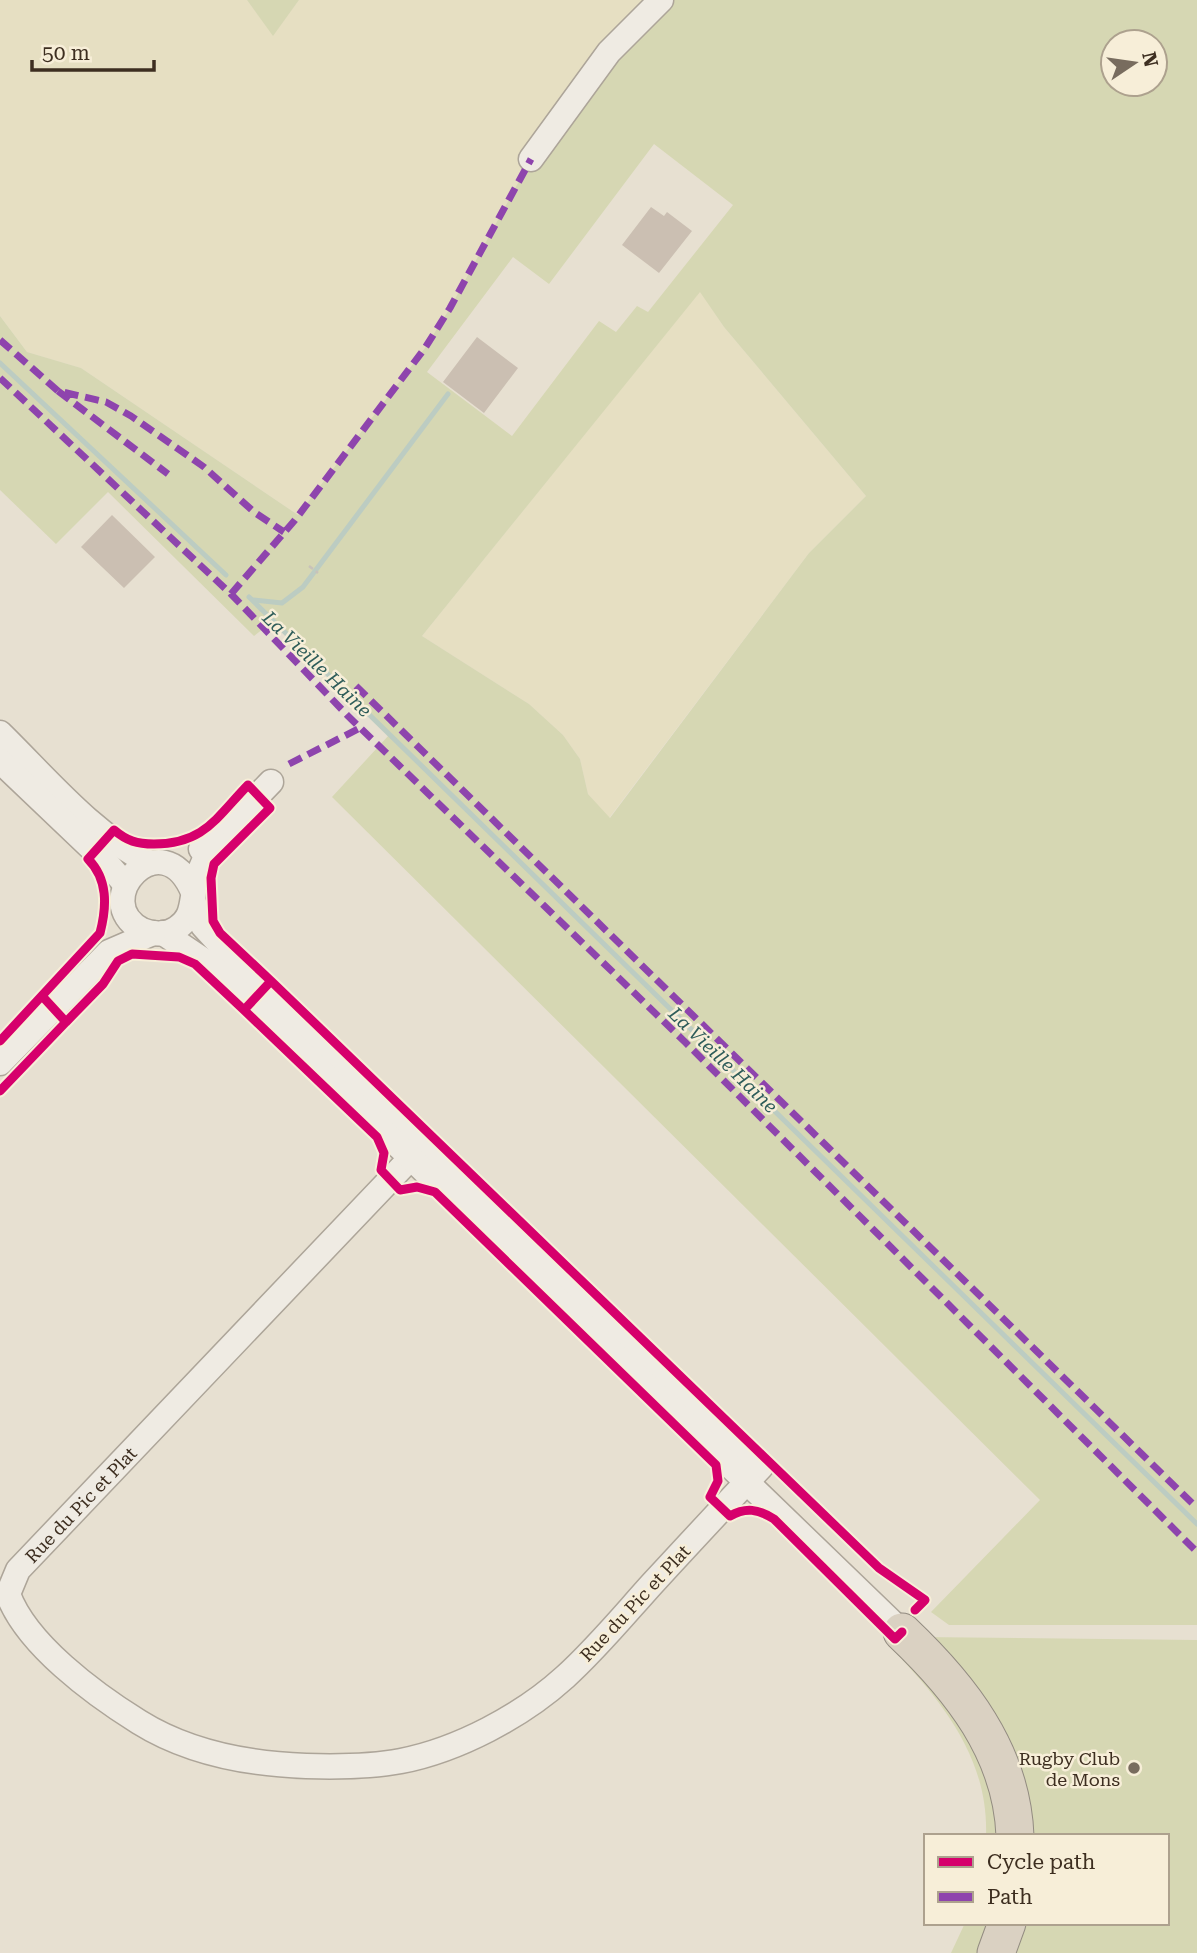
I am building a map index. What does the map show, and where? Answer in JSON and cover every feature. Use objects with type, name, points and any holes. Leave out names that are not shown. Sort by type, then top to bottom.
[{"type":"highway","points":[[902,1632],[951,1682],[976,1714],[993,1746],[1008,1789],[1015,1834]]},
{"type":"highway","points":[[996,1953],[1006,1925]]},
{"type":"street","points":[[531,159],[609,52],[661,0]]},
{"type":"street","points":[[0,733],[105,834],[156,862],[183,872],[203,926],[226,951],[418,1150],[866,1582],[902,1632]]},
{"type":"street","points":[[0,761],[106,862],[124,895],[134,924],[158,933],[212,966],[418,1150]]},
{"type":"street","points":[[109,952],[124,895],[139,867],[193,854],[214,841],[271,782]]},
{"type":"street","points":[[0,1063],[109,952],[183,924],[214,841]]},
{"type":"street","name":"Rue du Pic et Plat","points":[[418,1150],[18,1570],[8,1594],[15,1614],[72,1674],[106,1701],[164,1738],[223,1755],[281,1765],[351,1767],[404,1761],[492,1726],[564,1679],[754,1474]]},
{"type":"path","points":[[309,566],[318,573]]},
{"type":"shaded area","points":[[0,0],[247,0],[273,35],[299,0],[661,0],[531,159],[450,308],[425,348],[298,515],[81,368],[27,352],[0,316]]},
{"type":"shaded area","points":[[700,291],[724,327],[866,496],[809,553],[609,818],[588,794],[580,759],[563,735],[529,704],[422,636]]},
{"type":"green space","points":[[247,0],[299,0],[273,36]]},
{"type":"green space","points":[[661,0],[1197,0],[1197,1625],[949,1625],[931,1612],[1040,1500],[332,797],[389,735],[273,621],[254,636],[108,492],[56,544],[0,490],[0,316],[27,352],[81,368],[298,515],[425,348],[450,308],[531,159]],"holes":[[[654,144],[733,205],[648,312],[637,306],[616,332],[599,321],[512,436],[427,372],[513,257],[549,284]],[[700,292],[724,327],[866,496],[809,553],[610,818],[588,794],[580,759],[563,735],[529,704],[422,636]]]},
{"type":"green space","points":[[919,1637],[1197,1640],[1197,1953],[1006,1953],[1014,1925],[1169,1925],[1169,1834],[1022,1834]]},
{"type":"green space","points":[[900,1644],[980,1749],[1002,1834],[986,1834],[980,1782],[960,1734],[929,1691],[894,1651]]},
{"type":"green space","points":[[964,1925],[992,1925],[982,1953],[951,1953]]},
{"type":"building","points":[[651,207],[664,216],[667,212],[692,231],[659,273],[622,245]]},
{"type":"building","points":[[477,337],[518,368],[484,413],[443,382]]},
{"type":"building","points":[[112,515],[155,557],[124,588],[81,547]]},
{"type":"waterway","name":"La Vieille Haine","points":[[0,363],[226,575]]},
{"type":"waterway","points":[[253,600],[282,603],[303,587],[448,394]]},
{"type":"waterway","name":"La Vieille Haine","points":[[249,597],[1197,1524]]},
{"type":"marked path","points":[[231,594],[295,520],[425,348],[450,308],[531,159]]},
{"type":"marked path","points":[[0,340],[58,391],[106,402],[131,416],[204,467],[254,512],[284,532]]},
{"type":"marked path","points":[[0,378],[231,594],[348,716],[685,1042],[1197,1552]]},
{"type":"marked path","points":[[58,391],[168,474]]},
{"type":"marked path","points":[[356,686],[1197,1508]]},
{"type":"marked path","points":[[289,764],[360,728]]},
{"type":"cycle path","points":[[0,1041],[100,933],[104,893],[99,875],[88,859],[114,830],[132,841],[142,843],[171,843],[185,839],[208,827],[248,785],[270,808],[214,864],[211,878],[213,921],[220,933],[271,981],[244,1010],[195,964],[179,957],[132,954],[118,961],[103,984],[66,1022],[43,997]]},
{"type":"cycle path","points":[[271,981],[879,1568],[925,1600],[915,1610]]},
{"type":"cycle path","points":[[244,1010],[377,1137],[384,1153],[381,1170],[400,1190],[417,1187],[435,1192],[716,1465],[718,1481],[710,1497],[730,1516],[752,1510],[774,1519],[895,1639],[902,1632]]},
{"type":"cycle path","points":[[0,1091],[66,1022]]},
{"type":"place","name":"Rugby Club de Mons","points":[[1134,1768]]}]
